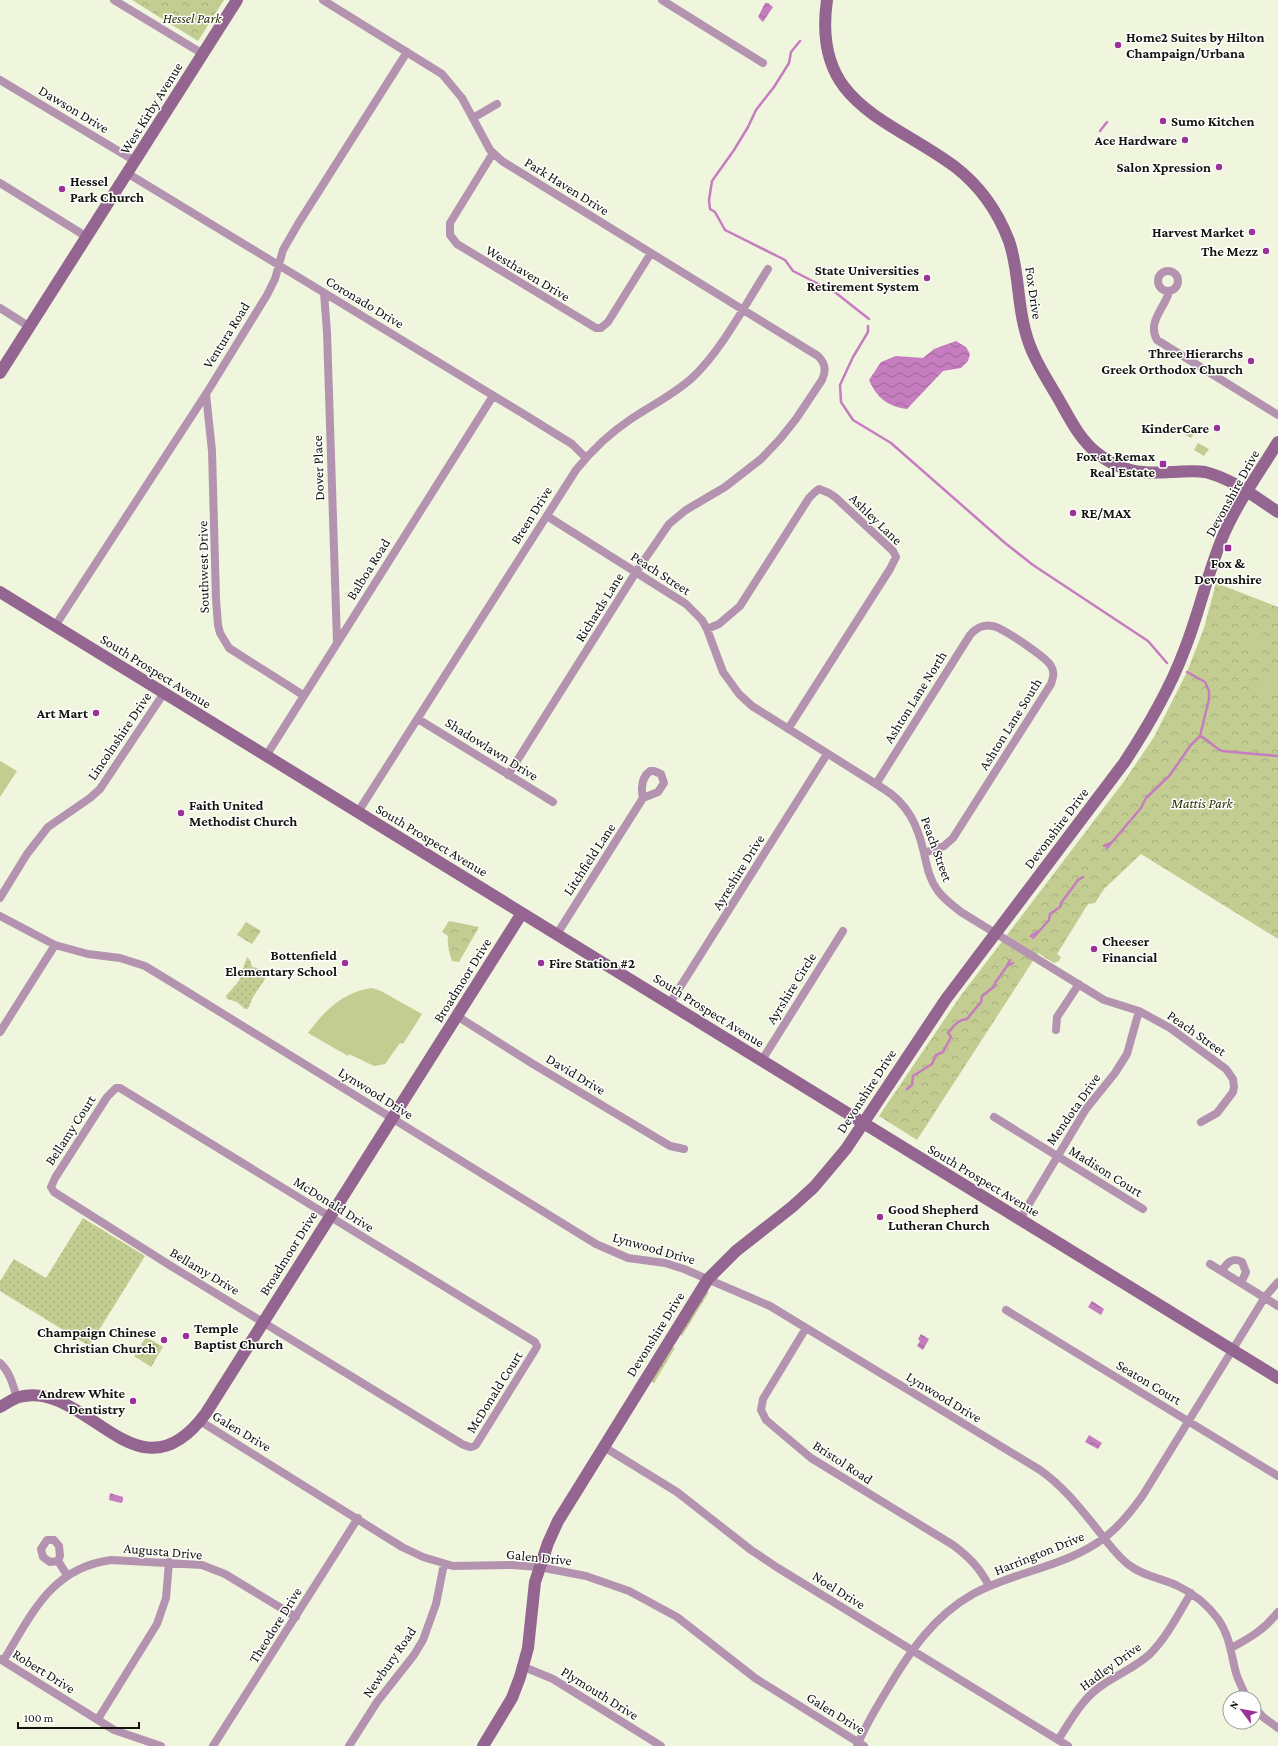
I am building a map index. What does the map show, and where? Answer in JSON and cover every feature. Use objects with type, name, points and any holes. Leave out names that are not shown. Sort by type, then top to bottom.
[{"type":"street","points":[[114,0],[203,54]]},
{"type":"street","name":"West Kirby Avenue","points":[[0,373],[237,0]]},
{"type":"street","name":"Park Haven Drive","points":[[323,0],[442,74],[462,98],[487,145],[502,161],[818,356],[825,366]]},
{"type":"street","points":[[662,0],[763,62]]},
{"type":"street","name":"Fox Drive","points":[[827,0],[825,13],[826,42],[834,69],[848,91],[865,109],[954,166],[978,189],[993,208],[1002,226],[1013,256],[1024,329],[1033,356],[1076,430],[1089,446],[1097,454],[1115,465],[1141,473],[1204,472],[1223,479],[1247,492],[1278,512]]},
{"type":"street","name":"Ventura Road","points":[[55,626],[206,394],[267,295],[275,279],[283,250],[407,52]]},
{"type":"street","name":"Dawson Drive","points":[[0,80],[135,161]]},
{"type":"street","points":[[473,118],[497,104]]},
{"type":"street","name":"Westhaven Drive","points":[[493,153],[450,223],[450,235],[457,244],[596,328],[601,328],[608,322],[651,253]]},
{"type":"street","name":"Coronado Drive","points":[[127,173],[572,444],[586,458]]},
{"type":"street","points":[[0,183],[87,237]]},
{"type":"street","name":"Breen Drive","points":[[358,812],[576,470],[586,458],[615,430],[661,402],[693,376],[720,343],[768,269]]},
{"type":"street","points":[[1169,292],[1166,302],[1154,324],[1155,336],[1157,340],[1278,416]]},
{"type":"street","name":"Dover Place","points":[[324,293],[327,332],[337,643]]},
{"type":"street","points":[[0,308],[30,327]]},
{"type":"street","name":"Richards Lane","points":[[508,775],[636,572],[669,524],[686,510],[713,495],[744,474],[761,459],[796,419],[822,380],[825,366]]},
{"type":"street","name":"Southwest Drive","points":[[206,394],[212,451],[216,599],[220,633],[229,648],[303,695]]},
{"type":"street","name":"Balboa Road","points":[[266,756],[303,695],[493,396]]},
{"type":"street","name":"Devonshire Drive","points":[[483,1746],[512,1698],[524,1667],[528,1648],[532,1602],[539,1567],[553,1532],[604,1447],[708,1279],[736,1250],[792,1207],[814,1186],[846,1149],[862,1122],[931,1020],[995,932],[1120,768],[1140,739],[1160,704],[1180,661],[1223,535],[1247,492],[1278,442]]},
{"type":"street","name":"Ashley Lane","points":[[707,629],[719,624],[740,606],[809,498],[819,490],[829,493],[893,551],[896,557],[890,569],[788,729]]},
{"type":"street","name":"Peach Street","points":[[547,516],[686,604],[702,620],[707,629],[723,672],[739,694],[752,706],[892,794],[906,808],[916,825],[931,878],[938,891],[946,901],[960,912],[1104,1000],[1139,1011],[1170,1028],[1231,1074],[1234,1087],[1233,1092],[1217,1113],[1201,1122]]},
{"type":"street","name":"South Prospect Avenue","points":[[1,595],[55,626],[522,912],[1278,1378]]},
{"type":"street","name":"Ashton Lane South","points":[[924,853],[944,846],[953,838],[1051,684],[1054,676],[1051,665],[1041,655],[996,627],[986,625],[979,627]]},
{"type":"street","name":"Ashton Lane North","points":[[876,784],[970,634],[979,627]]},
{"type":"street","name":"Lincolnshire Drive","points":[[0,898],[27,854],[48,827],[90,798],[100,789],[164,693]]},
{"type":"street","name":"Shadowlawn Drive","points":[[418,719],[552,802]]},
{"type":"street","name":"Ayreshire Drive","points":[[670,1003],[827,754]]},
{"type":"street","name":"Litchfield Lane","points":[[557,934],[643,798]]},
{"type":"street","name":"Broadmoor Drive","points":[[0,1408],[17,1398],[36,1396],[56,1401],[124,1441],[136,1446],[152,1447],[170,1444],[184,1437],[200,1421],[329,1216],[458,1016],[522,912]]},
{"type":"street","name":"Lynwood Drive","points":[[0,916],[55,945],[88,954],[132,961],[157,972],[596,1244],[628,1258],[684,1268],[770,1306],[1054,1480],[1104,1538],[1112,1550],[1130,1566],[1151,1577],[1175,1585],[1191,1593],[1210,1609],[1219,1620],[1226,1633],[1236,1672],[1244,1690]]},
{"type":"street","name":"Ayrshire Circle","points":[[762,1060],[843,931]]},
{"type":"street","points":[[0,1032],[55,945]]},
{"type":"street","points":[[1056,1030],[1057,1017],[1079,984]]},
{"type":"street","name":"Mendota Drive","points":[[1020,1219],[1086,1109],[1115,1073],[1127,1054],[1139,1011]]},
{"type":"street","name":"David Drive","points":[[458,1016],[533,1064],[670,1146],[684,1149]]},
{"type":"street","name":"Bellamy Court","points":[[52,1190],[52,1184],[55,1178],[107,1097],[116,1088]]},
{"type":"street","name":"McDonald Drive","points":[[116,1088],[120,1088],[535,1342],[537,1346]]},
{"type":"street","name":"Madison Court","points":[[994,1117],[1143,1209]]},
{"type":"street","name":"Bellamy Drive","points":[[52,1190],[153,1256],[469,1447]]},
{"type":"street","points":[[1222,1271],[1229,1262],[1233,1260],[1242,1262],[1246,1272],[1241,1283]]},
{"type":"street","points":[[1210,1264],[1278,1306]]},
{"type":"street","name":"Harrington Drive","points":[[860,1745],[875,1710],[912,1650],[936,1621],[954,1607],[990,1586],[1078,1554],[1104,1538],[1132,1511],[1265,1297],[1278,1282]]},
{"type":"street","name":"Seaton Court","points":[[1006,1310],[1278,1476]]},
{"type":"street","name":"Bristol Road","points":[[806,1328],[763,1399],[761,1410],[766,1420],[811,1458],[958,1549],[978,1567],[990,1586]]},
{"type":"street","name":"McDonald Court","points":[[469,1447],[474,1447],[528,1363],[537,1346]]},
{"type":"street","points":[[0,1363],[6,1369],[17,1398]]},
{"type":"street","name":"Galen Drive","points":[[200,1421],[410,1551],[444,1564],[461,1566],[512,1565],[539,1567],[594,1578],[630,1591],[652,1602],[698,1633],[755,1678],[860,1745]]},
{"type":"street","name":"Noel Drive","points":[[604,1447],[677,1492],[751,1550],[778,1568],[1068,1746]]},
{"type":"street","name":"Theodore Drive","points":[[214,1746],[358,1518]]},
{"type":"street","name":"Augusta Drive","points":[[1,1660],[47,1594],[67,1575],[85,1565],[111,1560],[187,1563],[210,1568],[225,1574],[296,1617]]},
{"type":"street","points":[[58,1561],[67,1575]]},
{"type":"street","points":[[98,1719],[157,1624],[166,1598],[168,1562]]},
{"type":"street","name":"Newbury Road","points":[[349,1746],[377,1702],[414,1655],[423,1640],[436,1604],[444,1564]]},
{"type":"street","name":"Hadley Drive","points":[[1058,1740],[1077,1710],[1095,1691],[1104,1684],[1133,1668],[1152,1652],[1191,1593]]},
{"type":"street","points":[[1231,1648],[1255,1635],[1265,1627],[1278,1612]]},
{"type":"street","name":"Robert Drive","points":[[1,1660],[124,1735],[161,1746]]},
{"type":"street","name":"Plymouth Drive","points":[[524,1667],[553,1679],[661,1746]]},
{"type":"street","points":[[1262,1715],[1278,1728]]},
{"type":"green space","name":"Hessel Park","points":[[132,0],[224,0],[198,41]]},
{"type":"green space","points":[[1187,423],[1197,429],[1191,438],[1181,432]]},
{"type":"green space","points":[[1198,443],[1209,449],[1204,456],[1194,450]]},
{"type":"green space","name":"Mattis Park","points":[[1216,583],[1278,607],[1278,939],[1141,854],[1104,889],[1095,903],[1088,904],[1057,954],[1061,957],[1059,961],[1054,963],[1038,953],[917,1140],[879,1116],[959,998],[1125,780],[1154,737],[1187,672],[1204,628]]},
{"type":"green space","points":[[1262,633],[1265,636],[1264,640],[1252,648],[1249,639]]},
{"type":"green space","points":[[1272,675],[1278,676],[1278,690],[1266,693],[1258,690],[1259,682]]},
{"type":"green space","points":[[0,761],[17,771],[0,797]]},
{"type":"green space","points":[[449,921],[479,927],[459,962],[452,961],[448,948],[448,936],[442,932]]},
{"type":"green space","points":[[246,922],[261,931],[252,944],[237,935]]},
{"type":"green space","points":[[247,957],[250,960],[252,967],[258,968],[260,974],[264,976],[265,979],[253,997],[248,1009],[245,1009],[237,1002],[227,999],[226,996],[239,981]]},
{"type":"green space","points":[[372,988],[381,991],[422,1014],[403,1044],[400,1043],[385,1064],[374,1066],[349,1054],[348,1056],[308,1033],[328,1010],[343,998],[352,993]]},
{"type":"green space","points":[[83,1218],[145,1256],[89,1346],[0,1291],[0,1281],[14,1259],[46,1278]]},
{"type":"green space","points":[[706,1291],[709,1292],[682,1336],[678,1334]]},
{"type":"green space","points":[[146,1337],[163,1347],[151,1367],[134,1356]]},
{"type":"green space","points":[[673,1347],[675,1348],[654,1383],[651,1381]]},
{"type":"water","points":[[765,3],[768,3],[773,7],[763,22],[758,17]]},
{"type":"water","points":[[956,341],[966,347],[970,354],[968,361],[961,368],[943,371],[907,409],[894,406],[884,400],[876,392],[869,380],[881,362],[896,356],[923,358],[934,349]]},
{"type":"water","points":[[1092,1301],[1104,1309],[1101,1315],[1088,1307]]},
{"type":"water","points":[[921,1334],[929,1339],[923,1350],[917,1346],[920,1341],[918,1339]]},
{"type":"water","points":[[1089,1435],[1102,1443],[1098,1449],[1085,1442]]},
{"type":"water","points":[[110,1493],[123,1497],[123,1501],[121,1503],[109,1500]]},
{"type":"waterway","points":[[800,41],[791,52],[789,63],[774,87],[756,110],[734,150],[712,181],[709,200],[710,209],[715,212],[725,230],[785,260],[793,271],[836,293],[869,319]]},
{"type":"waterway","points":[[1100,131],[1107,122]]},
{"type":"waterway","points":[[868,326],[868,332],[853,357],[840,385],[841,402],[853,420],[891,443],[1005,543],[1033,565],[1148,641],[1167,663]]},
{"type":"waterway","points":[[1107,848],[1141,808],[1146,798],[1170,775],[1190,746],[1200,736],[1209,699],[1209,691],[1205,682],[1187,672]]},
{"type":"waterway","points":[[1200,736],[1222,751],[1278,756]]},
{"type":"waterway","points":[[1104,846],[1111,843]]},
{"type":"waterway","points":[[1033,938],[1049,920],[1050,914],[1060,907],[1061,903],[1078,880],[1083,877]]},
{"type":"waterway","points":[[1031,936],[1037,932]]},
{"type":"waterway","points":[[1007,966],[1010,960]]},
{"type":"waterway","points":[[907,1089],[912,1085],[913,1076],[932,1064],[936,1055],[943,1052],[951,1037],[948,1033],[952,1028],[958,1022],[967,1019],[981,1002],[982,996],[995,986],[995,983],[1007,966],[1013,963]]},
{"type":"place","name":"Home2 Suites by Hilton Champaign/Urbana","points":[[1118,45]]},
{"type":"place","name":"Sumo Kitchen","points":[[1163,121]]},
{"type":"place","name":"Ace Hardware","points":[[1185,140]]},
{"type":"place","name":"Salon Xpression","points":[[1219,167]]},
{"type":"place","name":"Hessel Park Church","points":[[62,189]]},
{"type":"place","name":"Harvest Market","points":[[1252,232]]},
{"type":"place","name":"The Mezz","points":[[1266,251]]},
{"type":"place","name":"State Universities Retirement System","points":[[927,278]]},
{"type":"place","name":"Three Hierarchs Greek Orthodox Church","points":[[1251,361]]},
{"type":"place","name":"KinderCare","points":[[1217,428]]},
{"type":"place","name":"Fox at Remax Real Estate","points":[[1163,464]]},
{"type":"place","name":"RE/MAX","points":[[1073,513]]},
{"type":"place","name":"Fox & Devonshire","points":[[1228,548]]},
{"type":"place","name":"Art Mart","points":[[96,713]]},
{"type":"place","name":"Faith United Methodist Church","points":[[181,813]]},
{"type":"place","name":"Cheeser Financial","points":[[1094,949]]},
{"type":"place","name":"Bottenfield Elementary School","points":[[345,963]]},
{"type":"place","name":"Fire Station #2","points":[[541,963]]},
{"type":"place","name":"Good Shepherd Lutheran Church","points":[[880,1217]]},
{"type":"place","name":"Temple Baptist Church","points":[[186,1336]]},
{"type":"place","name":"Champaign Chinese Christian Church","points":[[164,1340]]},
{"type":"place","name":"Andrew White Dentistry","points":[[133,1401]]}]
